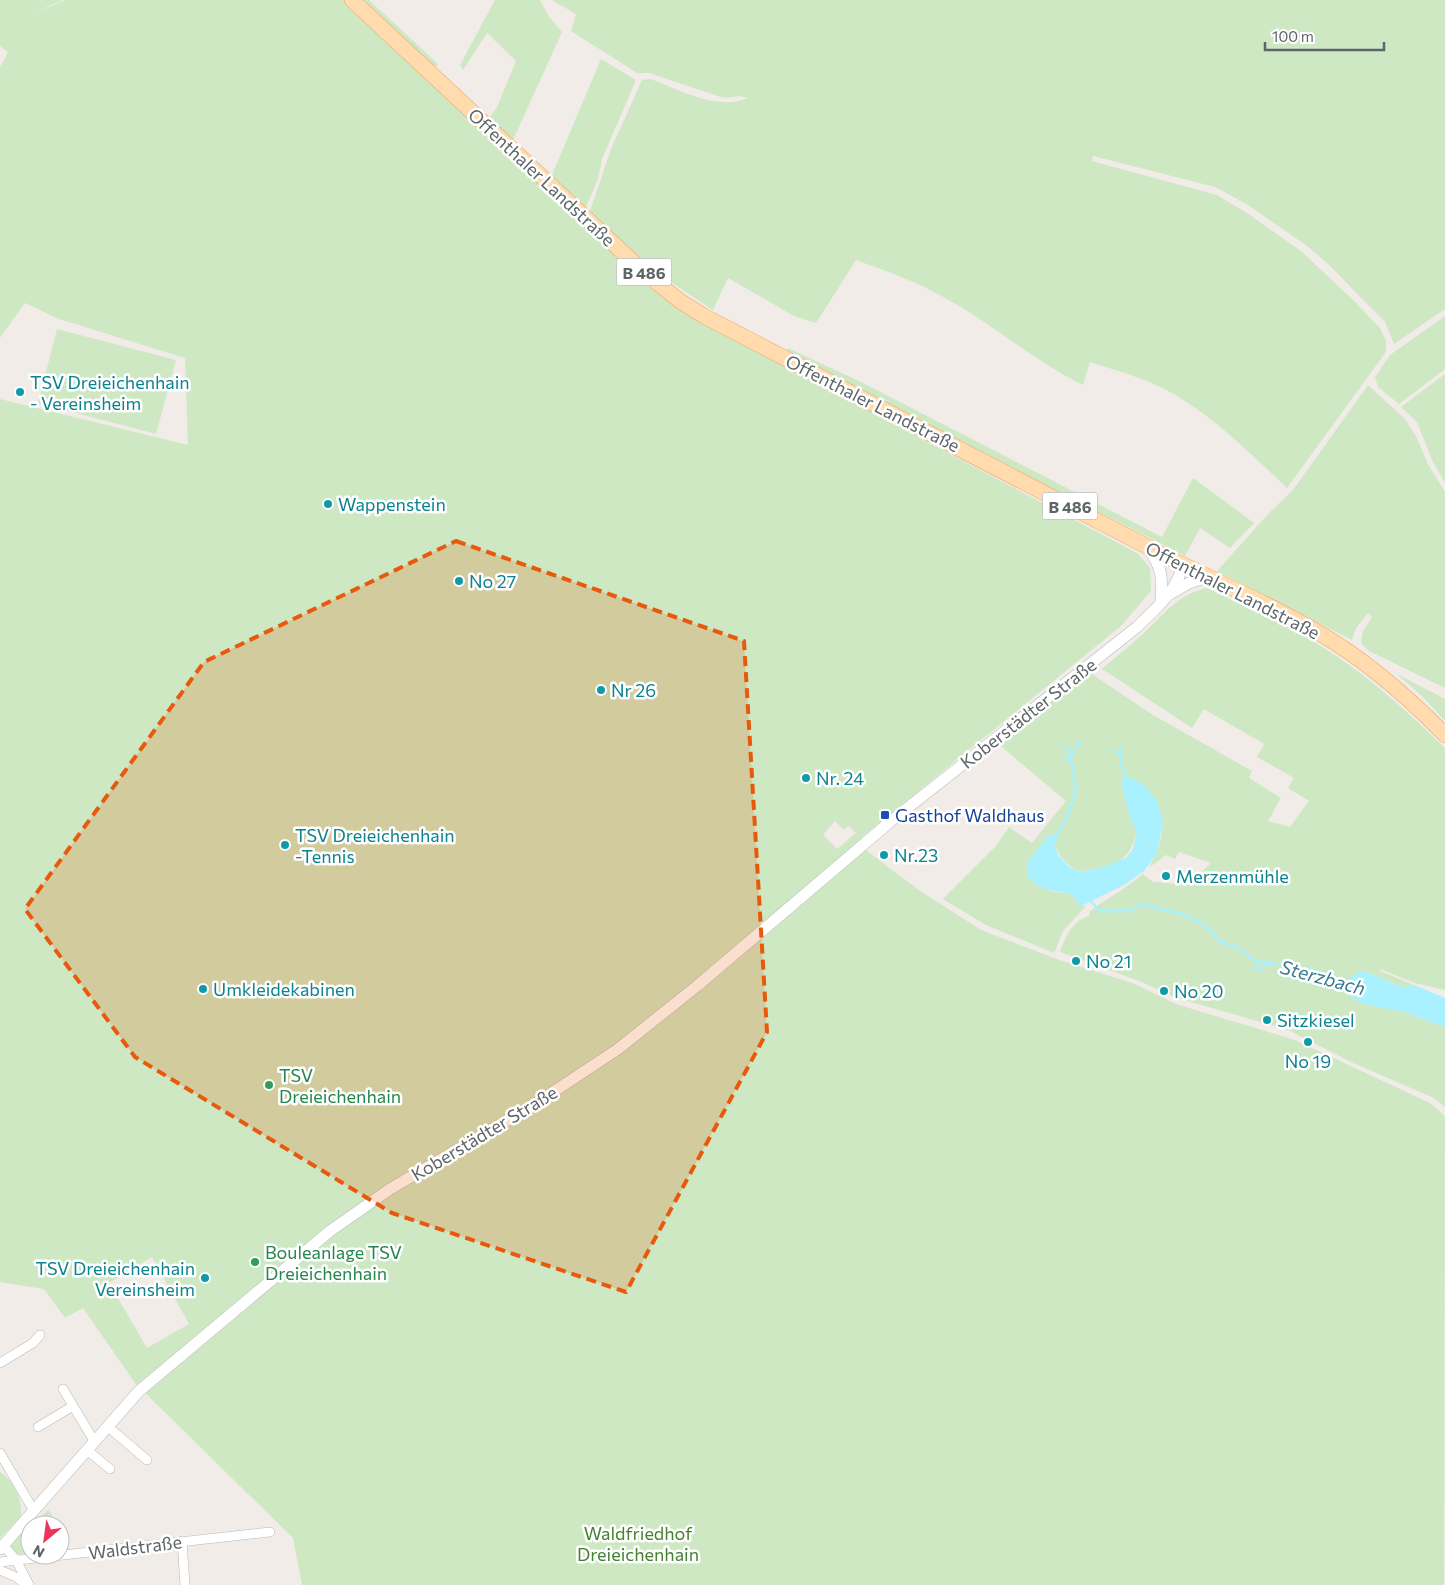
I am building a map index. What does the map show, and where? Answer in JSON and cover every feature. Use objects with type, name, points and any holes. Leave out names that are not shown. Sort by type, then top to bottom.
[{"type":"main road","name":"Offenthaler Landstraße","points":[[352,0],[646,274],[680,301],[704,316],[1148,548],[1337,644],[1381,676],[1418,707],[1445,735]]},
{"type":"street","points":[[1148,548],[1157,561],[1162,576],[1161,601]]},
{"type":"street","points":[[1161,601],[1168,578],[1182,564]]},
{"type":"street","points":[[1161,601],[1188,583],[1207,577]]},
{"type":"street","name":"Koberstädter Straße","points":[[2,1548],[107,1426],[158,1374],[330,1231],[390,1189],[535,1104],[618,1050],[697,986],[865,843],[1132,631],[1161,601]]},
{"type":"street","points":[[0,1363],[33,1343],[40,1334]]},
{"type":"street","points":[[63,1388],[91,1445],[110,1469]]},
{"type":"street","points":[[38,1427],[73,1406]]},
{"type":"street","points":[[107,1426],[148,1460]]},
{"type":"street","points":[[0,1454],[4,1465],[34,1511]]},
{"type":"street","name":"Waldstraße","points":[[0,1562],[270,1532]]},
{"type":"street","points":[[182,1541],[185,1585]]},
{"type":"street","points":[[2,1548],[16,1560],[28,1585]]},
{"type":"street","points":[[0,1570],[28,1585]]},
{"type":"highlighted area","points":[[456,541],[744,641],[767,1032],[626,1292],[392,1213],[135,1057],[25,909],[204,662]]},
{"type":"green space","name":"Waldfriedhof Dreieichenhain","points":[[0,0],[62,0],[31,15],[65,0],[343,0],[650,288],[687,315],[1137,553],[1150,568],[1151,591],[1121,626],[862,837],[867,851],[919,890],[981,930],[1054,958],[1135,984],[1176,1004],[1295,1040],[1430,1103],[1445,1116],[1444,1585],[302,1585],[293,1538],[135,1383],[83,1308],[65,1318],[44,1289],[0,1282],[0,399],[188,445],[185,358],[59,319],[25,303],[0,338],[0,67],[8,52],[0,46]],"holes":[[[835,821],[844,830],[849,826],[856,833],[837,849],[823,835]],[[152,1257],[189,1324],[147,1348],[109,1283]]]},
{"type":"green space","points":[[359,0],[369,0],[438,64],[434,69]]},
{"type":"green space","points":[[495,0],[540,0],[549,17],[562,32],[513,140],[490,117],[497,107],[516,61],[487,33],[463,70],[460,65]]},
{"type":"green space","points":[[552,0],[1445,0],[1445,309],[1394,344],[1385,322],[1327,263],[1307,246],[1248,205],[1215,187],[1093,156],[1092,161],[1217,195],[1247,213],[1301,251],[1380,328],[1386,341],[1386,352],[1287,488],[1196,408],[1161,387],[1090,362],[1083,385],[1048,365],[964,309],[936,293],[902,277],[856,260],[816,323],[794,316],[728,278],[713,310],[649,265],[589,214],[611,149],[642,80],[651,79],[711,101],[724,102],[748,98],[740,96],[724,98],[649,73],[637,73],[571,31],[576,14]]},
{"type":"green space","points":[[601,59],[636,80],[602,159],[598,179],[585,209],[552,175]]},
{"type":"green space","points":[[1445,316],[1445,369],[1399,404],[1378,387],[1375,377],[1390,355]]},
{"type":"green space","points":[[57,329],[176,360],[156,434],[38,403]]},
{"type":"green space","points":[[788,348],[863,383],[1162,537],[1193,478],[1254,523],[1230,548],[1200,528],[1185,556],[786,352]]},
{"type":"green space","points":[[1445,374],[1445,483],[1432,460],[1417,422],[1401,407]]},
{"type":"green space","points":[[1368,385],[1405,419],[1445,492],[1445,688],[1369,651],[1361,643],[1363,631],[1372,617],[1368,613],[1356,628],[1352,640],[1217,571],[1268,514],[1293,490]]},
{"type":"green space","points":[[1207,588],[1288,628],[1335,655],[1392,699],[1445,748],[1445,990],[1415,983],[1380,969],[1380,971],[1414,985],[1402,987],[1367,972],[1346,981],[1347,990],[1358,1001],[1401,1011],[1445,1026],[1445,1107],[1434,1098],[1353,1063],[1288,1030],[1177,998],[1139,981],[1060,952],[1067,935],[1074,925],[1090,915],[1089,912],[1143,874],[1153,882],[1178,884],[1182,879],[1195,878],[1211,863],[1179,852],[1175,859],[1166,855],[1150,867],[1157,852],[1161,836],[1161,814],[1158,805],[1146,789],[1126,775],[1131,818],[1137,832],[1129,852],[1123,858],[1101,868],[1080,872],[1061,857],[1050,834],[1027,864],[1033,883],[1051,891],[1071,894],[1081,906],[1086,906],[1063,931],[1054,953],[986,925],[943,899],[996,846],[1009,827],[1032,843],[1066,801],[996,742],[1089,672],[1153,715],[1252,771],[1249,778],[1281,798],[1268,821],[1290,827],[1309,801],[1288,788],[1294,778],[1257,757],[1264,744],[1204,709],[1192,728],[1102,669],[1180,600]]},
{"type":"green space","points":[[1397,674],[1445,699],[1445,721],[1424,698]]},
{"type":"green space","points":[[0,1472],[14,1486],[19,1497],[21,1515],[0,1538]]},
{"type":"green space","points":[[48,1510],[52,1514],[52,1515],[42,1515]]},
{"type":"green space","points":[[20,1535],[20,1554],[17,1554],[9,1545]]},
{"type":"water","points":[[1126,775],[1145,786],[1157,801],[1163,821],[1157,853],[1144,871],[1124,885],[1081,906],[1071,894],[1042,888],[1030,880],[1027,874],[1028,863],[1050,834],[1059,837],[1054,844],[1059,856],[1068,866],[1080,872],[1104,867],[1126,858],[1133,849],[1137,832],[1130,817],[1121,783]]},
{"type":"water","points":[[1360,971],[1367,972],[1402,987],[1414,985],[1445,998],[1445,1026],[1401,1011],[1358,1001],[1348,990],[1346,981]]},
{"type":"waterway","points":[[1071,756],[1080,741]]},
{"type":"waterway","points":[[1053,839],[1066,820],[1076,791],[1070,752],[1064,746]]},
{"type":"waterway","points":[[1121,747],[1120,757],[1126,779]]},
{"type":"waterway","points":[[1113,750],[1120,754]]},
{"type":"waterway","points":[[1062,756],[1071,762]]},
{"type":"waterway","name":"Sterzbach","points":[[1091,901],[1099,911],[1129,911],[1139,904],[1181,914],[1200,922],[1220,941],[1240,949],[1255,961],[1310,969],[1349,982]]},
{"type":"waterway","name":"Sterzbach","points":[[1260,971],[1269,961]]},
{"type":"waterway","points":[[1252,968],[1261,969]]},
{"type":"place","name":"TSV Dreieichenhain - Vereinsheim","points":[[20,392]]},
{"type":"place","name":"Wappenstein","points":[[328,504]]},
{"type":"place","name":"No 27","points":[[459,581]]},
{"type":"place","name":"Nr 26","points":[[601,690]]},
{"type":"place","name":"Nr. 24","points":[[806,778]]},
{"type":"place","name":"Gasthof Waldhaus","points":[[885,815]]},
{"type":"place","name":"TSV Dreieichenhain -Tennis","points":[[285,845]]},
{"type":"place","name":"Nr.23","points":[[884,855]]},
{"type":"place","name":"Merzenmühle","points":[[1166,876]]},
{"type":"place","name":"No 21","points":[[1076,961]]},
{"type":"place","name":"Umkleidekabinen","points":[[203,989]]},
{"type":"place","name":"No 20","points":[[1164,991]]},
{"type":"place","name":"Sitzkiesel","points":[[1267,1020]]},
{"type":"place","name":"No 19","points":[[1308,1042]]},
{"type":"place","name":"TSV Dreieichenhain","points":[[269,1085]]},
{"type":"place","name":"Bouleanlage TSV Dreieichenhain","points":[[255,1262]]},
{"type":"place","name":"TSV Dreieichenhain Vereinsheim","points":[[205,1278]]}]
